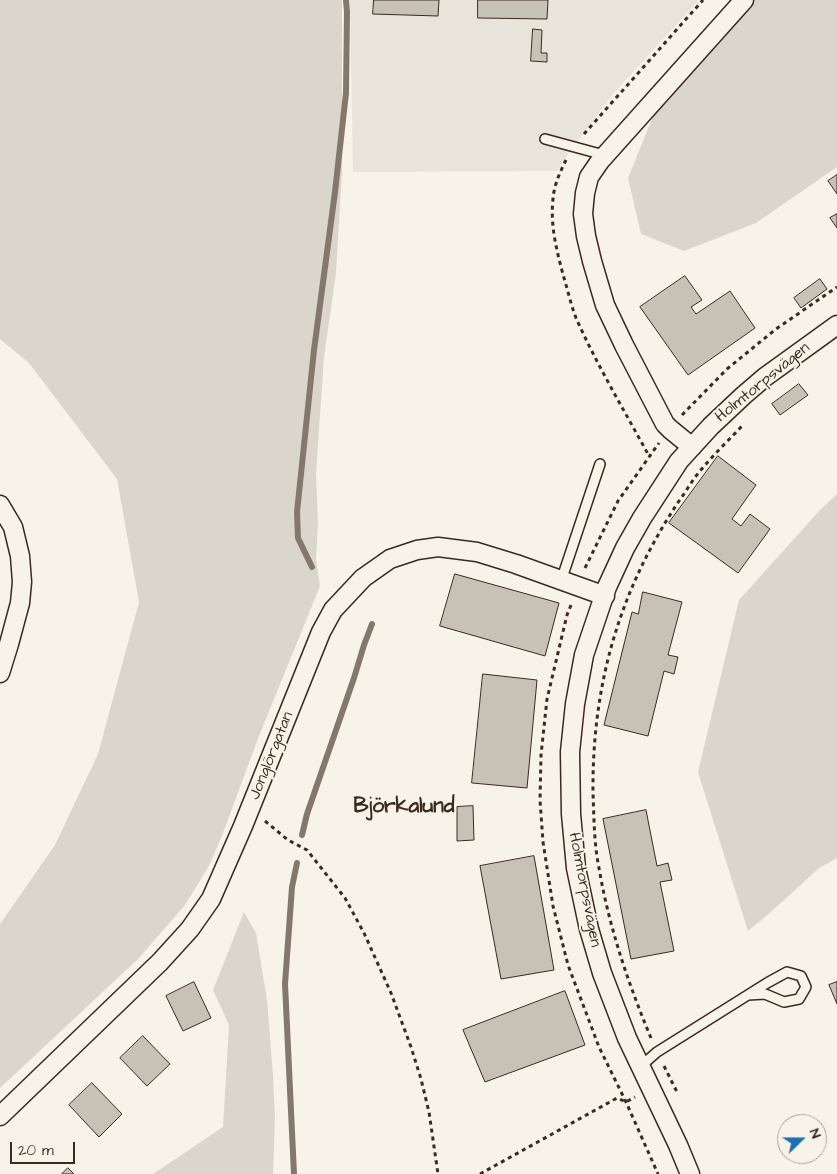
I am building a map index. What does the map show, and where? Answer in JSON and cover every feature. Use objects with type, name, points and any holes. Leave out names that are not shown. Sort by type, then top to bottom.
[{"type":"street","points":[[692,447],[665,424],[605,305],[586,236],[583,214],[585,193],[589,177],[604,155],[740,1]]},
{"type":"street","name":"Holmtorpsvägen","points":[[690,1174],[627,1038],[595,953],[576,868],[571,814],[570,752],[575,704],[584,655],[604,596],[625,548],[679,461],[711,426],[765,377],[837,325]]},
{"type":"street","points":[[0,505],[13,527],[20,556],[22,582],[20,603],[0,672]]},
{"type":"street","name":"Jonglörgatan","points":[[0,1116],[160,962],[190,929],[211,899],[249,812],[321,632],[333,610],[362,578],[390,559],[417,550],[438,547],[477,552],[604,596]]},
{"type":"lane","points":[[546,139],[604,155]]},
{"type":"lane","points":[[561,581],[600,464]]},
{"type":"lane","points":[[640,1067],[657,1052],[748,994],[788,972],[801,976],[806,988],[799,999],[784,1002],[765,994],[748,994]]},
{"type":"path","points":[[658,1174],[599,1047],[568,964],[553,906],[543,842],[540,800],[541,755],[547,699],[567,615],[589,558],[618,501],[649,456],[675,421],[727,369],[776,329],[837,287]]},
{"type":"path","points":[[657,1052],[626,975],[608,916],[598,866],[593,768],[596,724],[603,676],[618,621],[638,571],[664,524],[696,476],[748,420]]},
{"type":"path","points":[[249,812],[265,820],[288,840],[307,850],[345,898],[364,933],[391,993],[421,1079],[429,1112],[438,1174]]},
{"type":"path","points":[[480,1174],[616,1098],[626,1102]]},
{"type":"shaded area","points":[[0,0],[342,0],[342,172],[336,273],[324,357],[316,473],[318,523],[316,560],[320,586],[259,736],[210,864],[185,905],[138,959],[0,1088],[0,924],[55,845],[98,754],[139,602],[117,479],[29,363],[0,339]]},
{"type":"shaded area","points":[[350,0],[699,0],[612,95],[557,171],[353,172]]},
{"type":"shaded area","points":[[752,0],[837,0],[837,167],[756,223],[684,251],[641,234],[628,178],[654,114]]},
{"type":"shaded area","points":[[837,494],[837,858],[819,868],[748,931],[698,772],[739,600],[820,510]]},
{"type":"shaded area","points":[[244,912],[256,933],[267,1000],[275,1118],[273,1174],[153,1174],[223,1127],[229,1025],[213,990]]},
{"type":"building","points":[[374,0],[439,0],[438,16],[373,14]]},
{"type":"building","points":[[478,0],[548,0],[547,19],[478,18]]},
{"type":"building","points":[[533,29],[542,30],[541,53],[547,53],[547,62],[531,61]]},
{"type":"building","points":[[837,175],[837,194],[828,181]]},
{"type":"building","points":[[837,214],[837,228],[830,218]]},
{"type":"building","points":[[685,276],[702,300],[691,307],[696,314],[730,291],[755,328],[688,375],[640,307]]},
{"type":"building","points":[[820,279],[827,289],[801,308],[794,298]]},
{"type":"building","points":[[799,384],[808,395],[780,415],[772,404]]},
{"type":"building","points":[[718,456],[756,485],[732,519],[741,526],[750,514],[770,529],[738,573],[669,523]]},
{"type":"building","points":[[455,574],[559,603],[545,656],[440,626]]},
{"type":"building","points":[[643,592],[682,602],[668,655],[678,657],[674,674],[664,671],[648,736],[604,725],[632,612],[638,614]]},
{"type":"building","points":[[483,674],[537,680],[527,788],[472,783]]},
{"type":"building","points":[[473,806],[474,840],[457,841],[457,807]]},
{"type":"building","points":[[646,810],[657,866],[668,863],[672,880],[660,882],[674,951],[631,959],[603,819]]},
{"type":"building","points":[[534,856],[554,970],[501,979],[480,866]]},
{"type":"building","points":[[194,982],[211,1018],[183,1031],[166,996]]},
{"type":"building","points":[[837,982],[837,1004],[829,985]]},
{"type":"building","points":[[565,991],[585,1045],[485,1082],[463,1030]]},
{"type":"building","points":[[143,1036],[170,1064],[147,1086],[120,1058]]},
{"type":"building","points":[[92,1083],[122,1114],[99,1137],[69,1105]]},
{"type":"building","points":[[68,1168],[74,1174],[62,1174]]},
{"type":"waterway","points":[[312,567],[298,538],[297,512],[314,350],[346,93],[346,0]]},
{"type":"waterway","points":[[302,835],[307,814],[372,624]]},
{"type":"waterway","points":[[294,1174],[285,984],[292,887],[297,863]]},
{"type":"district","name":"Björkalund","points":[[404,808]]}]
